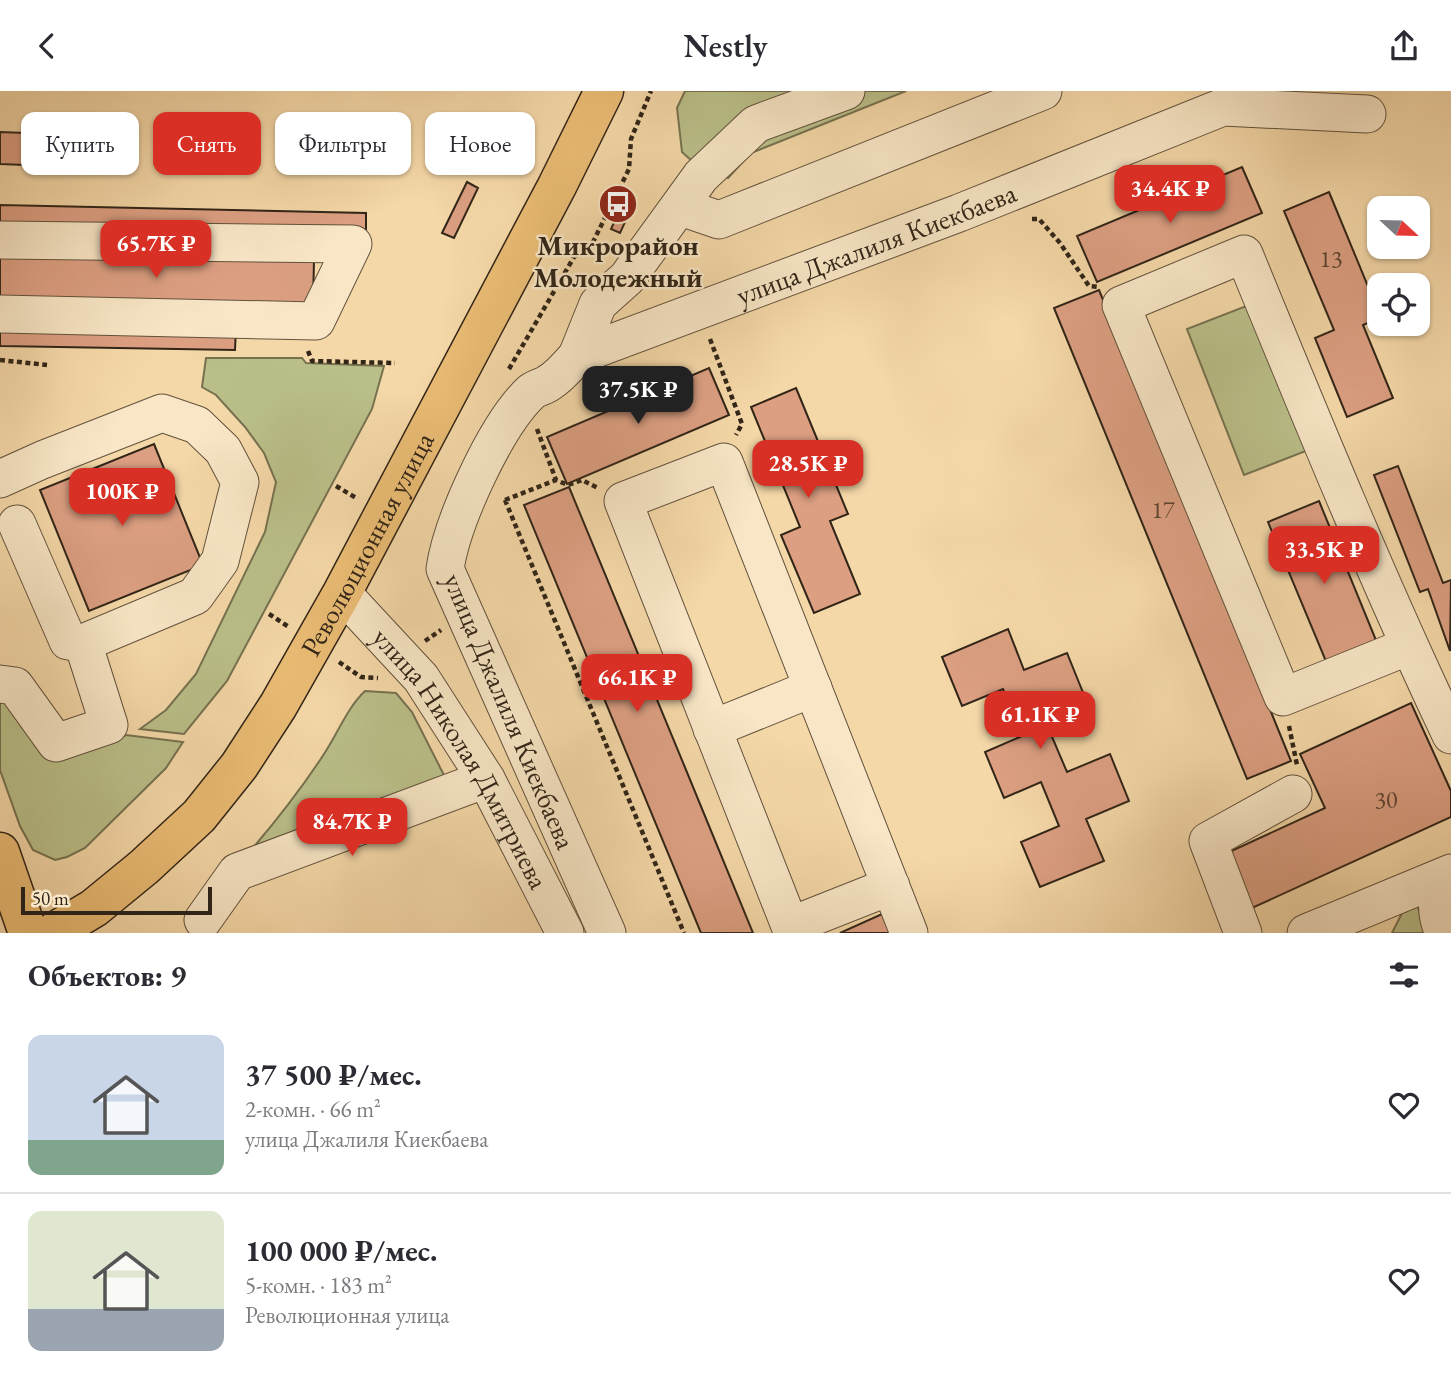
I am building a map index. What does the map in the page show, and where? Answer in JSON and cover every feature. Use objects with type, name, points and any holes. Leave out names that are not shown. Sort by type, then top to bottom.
[{"type":"main road","name":"Революционная улица","points":[[52,933],[94,908],[144,867],[199,816],[252,746],[278,706],[342,593],[557,186],[604,91]]},
{"type":"main road","points":[[0,852],[28,933]]},
{"type":"street","points":[[577,356],[598,304],[628,278],[701,176],[756,124],[846,91]]},
{"type":"street","points":[[681,207],[719,220],[1043,91]]},
{"type":"street","name":"улица Джалиля Киекбаева","points":[[607,933],[444,569],[458,518],[489,455],[517,408],[519,384],[550,383],[577,356],[960,213],[1223,107],[1367,114]]},
{"type":"street","points":[[0,240],[354,244],[316,321],[0,314]]},
{"type":"street","points":[[1409,646],[1283,697],[1121,305],[1244,254],[1339,485],[1451,735]]},
{"type":"street","points":[[0,479],[162,413],[197,425],[223,450],[240,482],[220,561],[195,596],[83,643],[68,641],[17,524]]},
{"type":"street","points":[[891,887],[790,926],[623,502],[724,462],[813,688],[891,887],[909,933]]},
{"type":"street","name":"улица Николая Дмитриева","points":[[342,593],[421,678],[486,779],[565,933]]},
{"type":"street","points":[[0,684],[15,686],[56,743],[109,725],[83,643]]},
{"type":"street","points":[[712,729],[813,688]]},
{"type":"street","points":[[203,920],[237,872],[486,779]]},
{"type":"street","points":[[1243,933],[1208,841],[1293,794]]},
{"type":"street","points":[[1306,933],[1446,876]]},
{"type":"street","points":[[1444,933],[1439,923],[1437,904],[1446,876]]},
{"type":"path","points":[[556,480],[519,384],[574,257],[593,242],[629,169],[631,139],[651,91]]},
{"type":"path","points":[[1025,218],[1039,219],[1060,243],[1089,286],[1111,289],[1121,305]]},
{"type":"path","points":[[700,311],[742,424],[724,462]]},
{"type":"path","points":[[297,321],[312,361],[395,363]]},
{"type":"path","points":[[0,360],[47,365]]},
{"type":"path","points":[[458,518],[556,480],[568,485],[582,480],[623,502]]},
{"type":"path","points":[[505,500],[684,933]]},
{"type":"path","points":[[269,614],[361,677],[385,680]]},
{"type":"path","points":[[1283,697],[1298,763],[1293,794]]},
{"type":"green space","points":[[685,91],[906,91],[751,153],[728,178],[694,163],[682,152],[677,108]]},
{"type":"green space","points":[[1254,303],[1311,449],[1244,475],[1187,329]]},
{"type":"green space","points":[[206,358],[302,358],[306,363],[384,366],[372,409],[227,681],[184,734],[140,729],[166,710],[196,674],[265,532],[276,482],[264,453],[245,427],[216,395],[202,387]]},
{"type":"green space","points":[[365,691],[396,693],[412,712],[450,787],[238,865],[304,783],[353,705]]},
{"type":"green space","points":[[0,692],[87,751],[126,735],[183,742],[166,768],[85,848],[55,860],[33,850],[20,826],[0,770]]},
{"type":"green space","points":[[1417,905],[1428,933],[1392,933],[1403,911]]},
{"type":"building","points":[[0,132],[21,133],[21,165],[0,164]]},
{"type":"building","points":[[1242,167],[1262,213],[1097,282],[1077,236]]},
{"type":"building","points":[[467,182],[478,188],[454,238],[442,233]]},
{"type":"building","points":[[1329,192],[1367,284],[1367,323],[1363,325],[1393,398],[1347,417],[1315,338],[1334,330],[1284,211]]},
{"type":"building","points":[[623,203],[632,207],[620,233],[611,229]]},
{"type":"building","points":[[0,205],[366,213],[366,235],[0,228]]},
{"type":"building","points":[[0,253],[314,259],[313,307],[0,302]]},
{"type":"building","points":[[1099,290],[1291,761],[1247,779],[1054,308]]},
{"type":"building","points":[[0,323],[236,327],[235,350],[0,346]]},
{"type":"building","points":[[709,368],[729,415],[567,484],[547,437]]},
{"type":"building","points":[[796,388],[848,514],[830,521],[860,594],[814,613],[781,535],[800,527],[751,407]]},
{"type":"building","points":[[154,444],[203,565],[89,611],[40,490]]},
{"type":"building","points":[[1398,466],[1443,583],[1451,580],[1450,651],[1428,589],[1420,592],[1374,475]]},
{"type":"building","points":[[569,487],[753,933],[701,933],[524,505]]},
{"type":"building","points":[[1319,501],[1380,650],[1330,671],[1268,522]]},
{"type":"building","points":[[1008,629],[1024,670],[1067,653],[1086,700],[1044,718],[1067,772],[1110,754],[1129,801],[1086,819],[1104,861],[1040,887],[1021,842],[1059,826],[1041,782],[1004,798],[985,752],[1022,736],[1003,689],[962,706],[942,657]]},
{"type":"building","points":[[1411,703],[1451,791],[1451,817],[1252,908],[1227,853],[1325,808],[1300,754]]},
{"type":"building","points":[[882,914],[890,933],[840,933]]},
{"type":"place","name":"Микрорайон Молодежный","points":[[618,204]]}]
